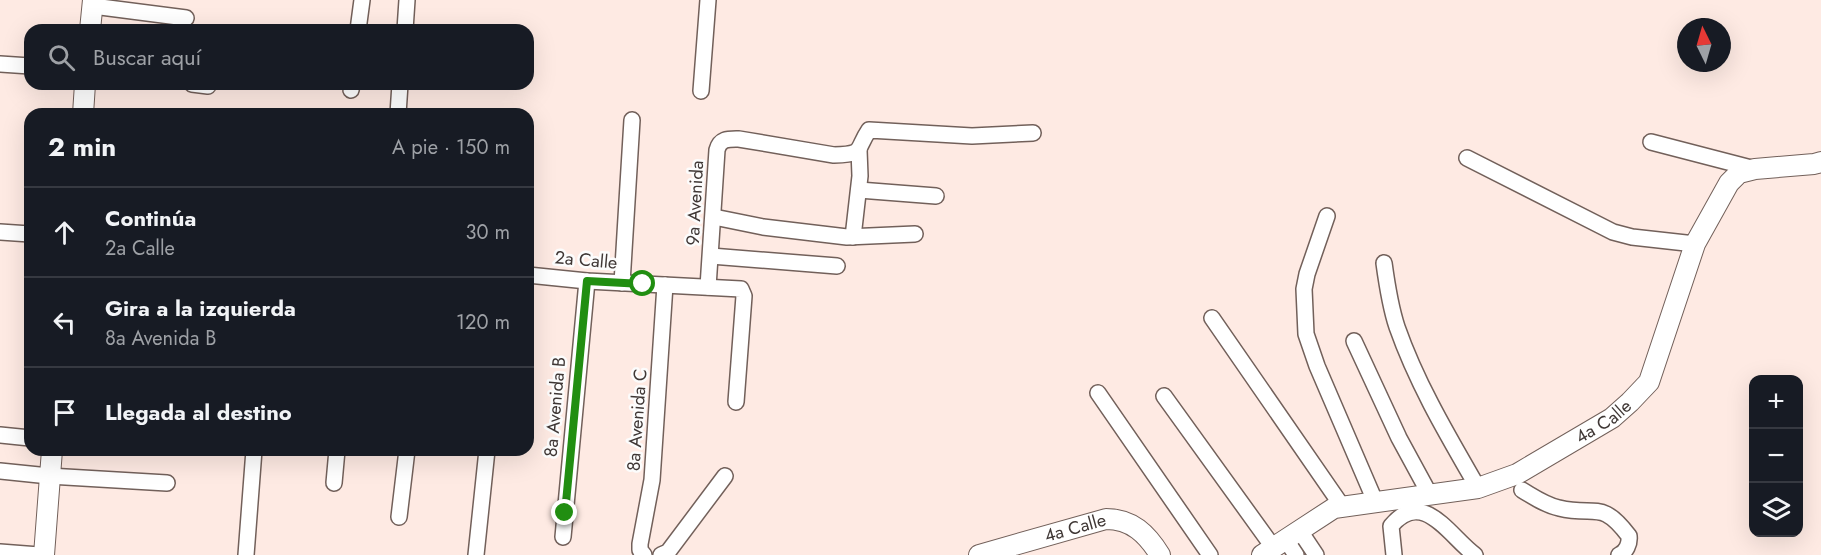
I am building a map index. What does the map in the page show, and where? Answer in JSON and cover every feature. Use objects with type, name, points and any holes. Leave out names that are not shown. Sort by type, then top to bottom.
[{"type":"street","points":[[359,24],[362,0]]},
{"type":"street","points":[[405,24],[407,0]]},
{"type":"street","points":[[701,91],[708,0]]},
{"type":"street","points":[[91,24],[93,3],[186,18]]},
{"type":"street","points":[[0,64],[24,66]]},
{"type":"street","points":[[83,108],[85,90]]},
{"type":"street","points":[[398,108],[400,90]]},
{"type":"street","points":[[622,283],[633,120]]},
{"type":"street","points":[[853,237],[859,190],[859,150],[869,130],[972,136],[1033,133]]},
{"type":"street","name":"9a Avenida","points":[[708,287],[718,146],[724,140],[739,139],[834,155],[849,155],[859,150]]},
{"type":"street","points":[[1651,142],[1755,169]]},
{"type":"street","points":[[1467,158],[1613,232],[1632,237],[1695,244]]},
{"type":"street","name":"4a Calle","points":[[1283,546],[1326,512],[1342,506],[1478,488],[1517,474],[1612,418],[1649,382],[1695,244],[1729,183],[1739,173],[1755,169],[1821,162]]},
{"type":"street","points":[[859,190],[936,196]]},
{"type":"street","points":[[1327,216],[1304,289],[1306,334],[1317,366],[1375,501]]},
{"type":"street","points":[[714,217],[803,233],[853,237],[915,234]]},
{"type":"street","points":[[0,232],[24,234]]},
{"type":"street","points":[[711,256],[837,266]]},
{"type":"street","points":[[1384,263],[1390,303],[1406,349],[1436,415],[1478,488]]},
{"type":"street","name":"2a Calle","points":[[534,276],[587,281],[741,289],[744,296],[736,402]]},
{"type":"street","name":"8a Avenida B","points":[[563,537],[587,281]]},
{"type":"street","name":"8a Avenida C","points":[[644,555],[640,550],[640,544],[652,480],[665,285]]},
{"type":"street","points":[[1212,318],[1342,506]]},
{"type":"street","points":[[1354,342],[1399,438],[1430,495]]},
{"type":"street","points":[[1098,393],[1210,555]]},
{"type":"street","points":[[1164,396],[1283,546],[1314,554]]},
{"type":"street","points":[[0,435],[24,437]]},
{"type":"street","points":[[44,555],[51,456]]},
{"type":"street","points":[[246,555],[254,456]]},
{"type":"street","points":[[334,483],[336,456]]},
{"type":"street","points":[[399,517],[405,456]]},
{"type":"street","points":[[476,555],[486,456]]},
{"type":"street","points":[[0,471],[167,483]]},
{"type":"street","points":[[661,555],[668,552],[725,476]]},
{"type":"street","points":[[1522,489],[1553,507],[1594,510],[1613,517],[1629,536],[1629,543],[1619,555]]},
{"type":"street","points":[[1394,555],[1391,526],[1402,517],[1421,512],[1434,517],[1475,555]]},
{"type":"street","name":"4a Calle","points":[[979,555],[1106,519],[1127,522],[1137,528],[1149,538],[1160,555]]},
{"type":"street","points":[[0,552],[39,555]]},
{"type":"route","points":[[565,513],[587,281],[643,284]]}]
